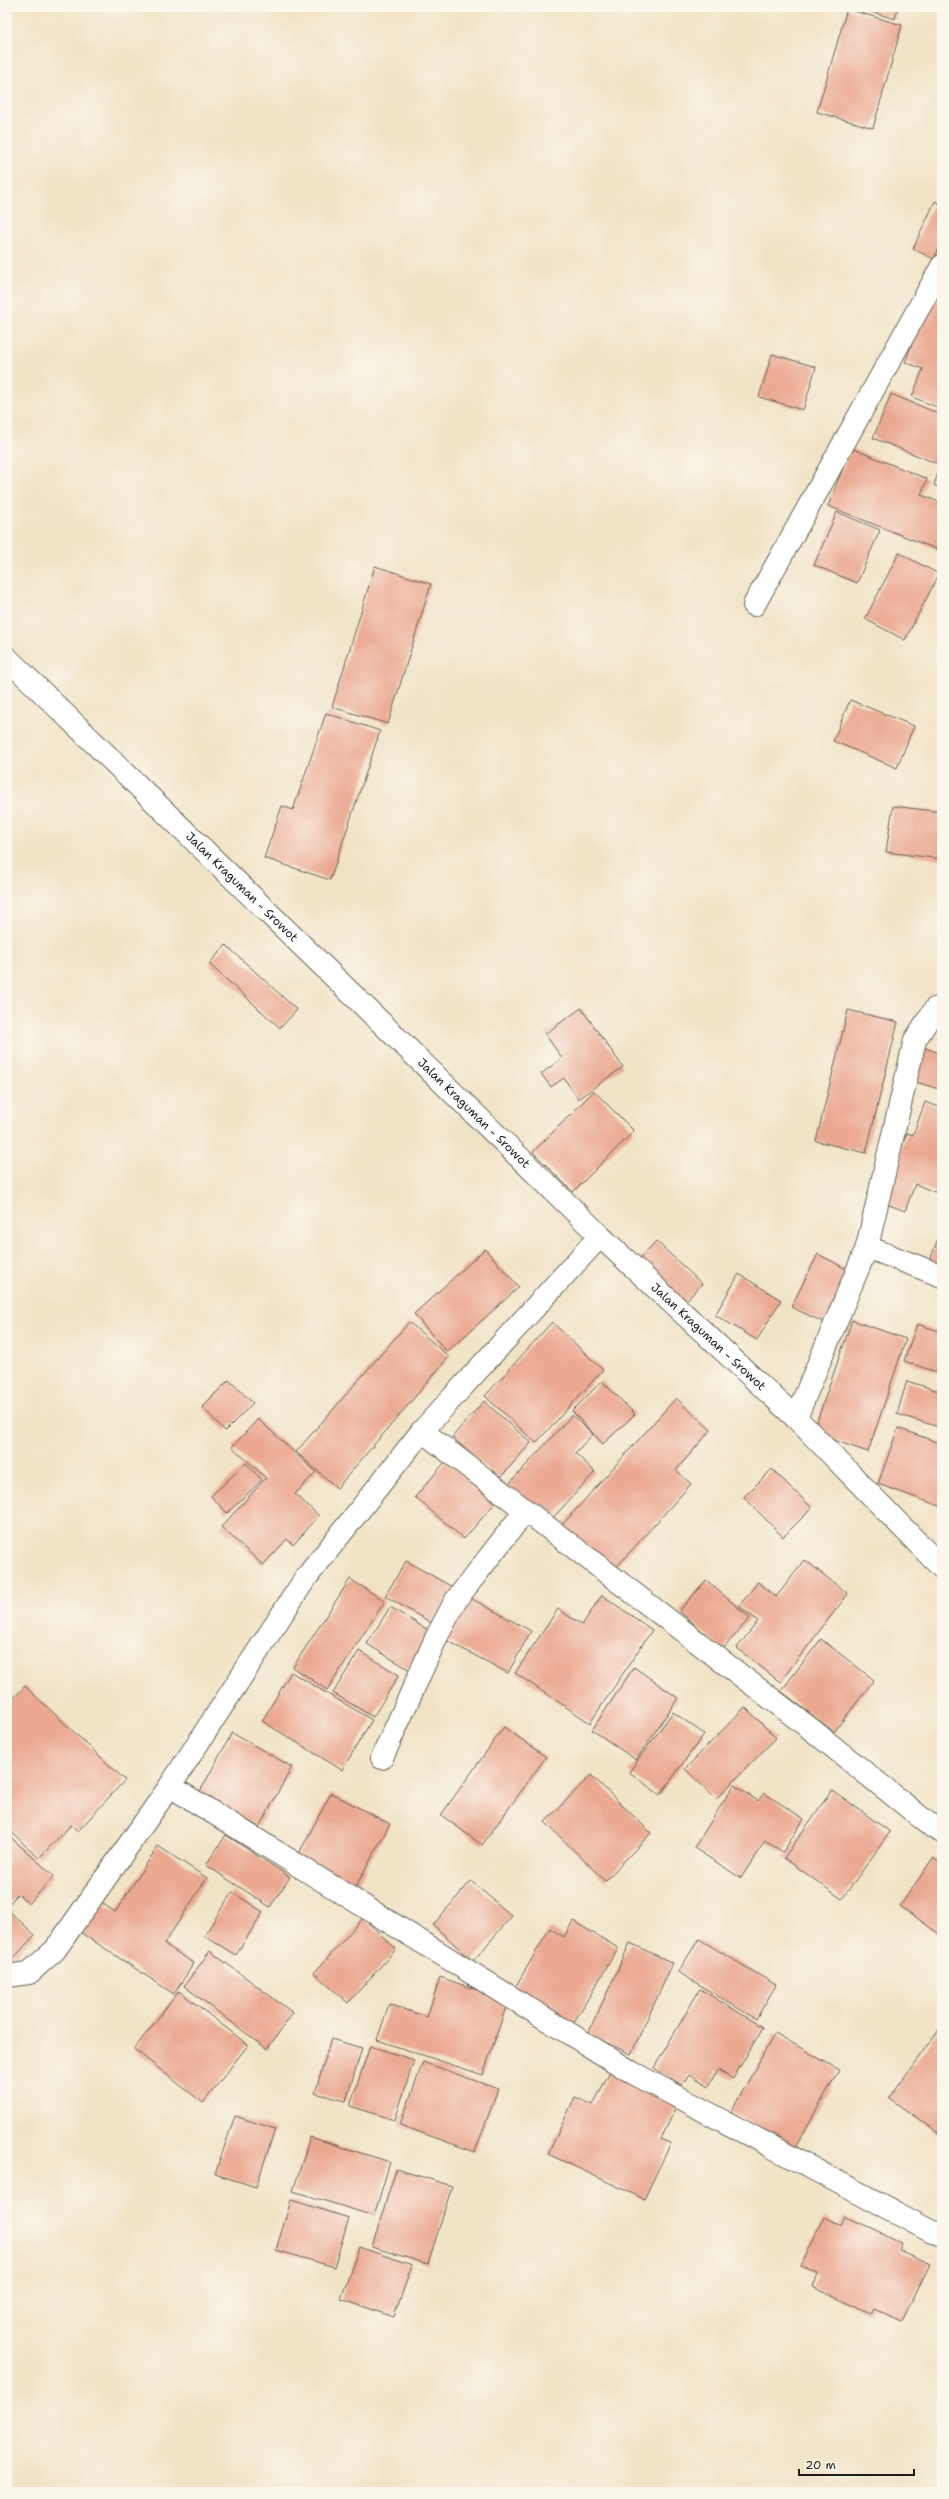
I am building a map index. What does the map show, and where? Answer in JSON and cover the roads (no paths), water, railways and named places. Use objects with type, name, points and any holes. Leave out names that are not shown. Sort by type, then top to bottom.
[{"type":"street","points":[[754,605],[942,266]]},
{"type":"street","name":"Jalan Kraguman - Srowot","points":[[7,658],[600,1236],[796,1418],[942,1568]]},
{"type":"street","points":[[796,1418],[867,1247],[914,1040],[935,1009],[942,1008]]},
{"type":"street","points":[[7,1976],[29,1973],[55,1950],[170,1786],[305,1579],[422,1430],[600,1236]]},
{"type":"street","points":[[867,1247],[942,1276]]},
{"type":"street","points":[[422,1430],[525,1511],[812,1730],[934,1828],[942,1832]]},
{"type":"street","points":[[382,1758],[437,1636],[456,1600],[525,1511]]},
{"type":"street","points":[[170,1786],[633,2073],[932,2232],[942,2233]]}]
